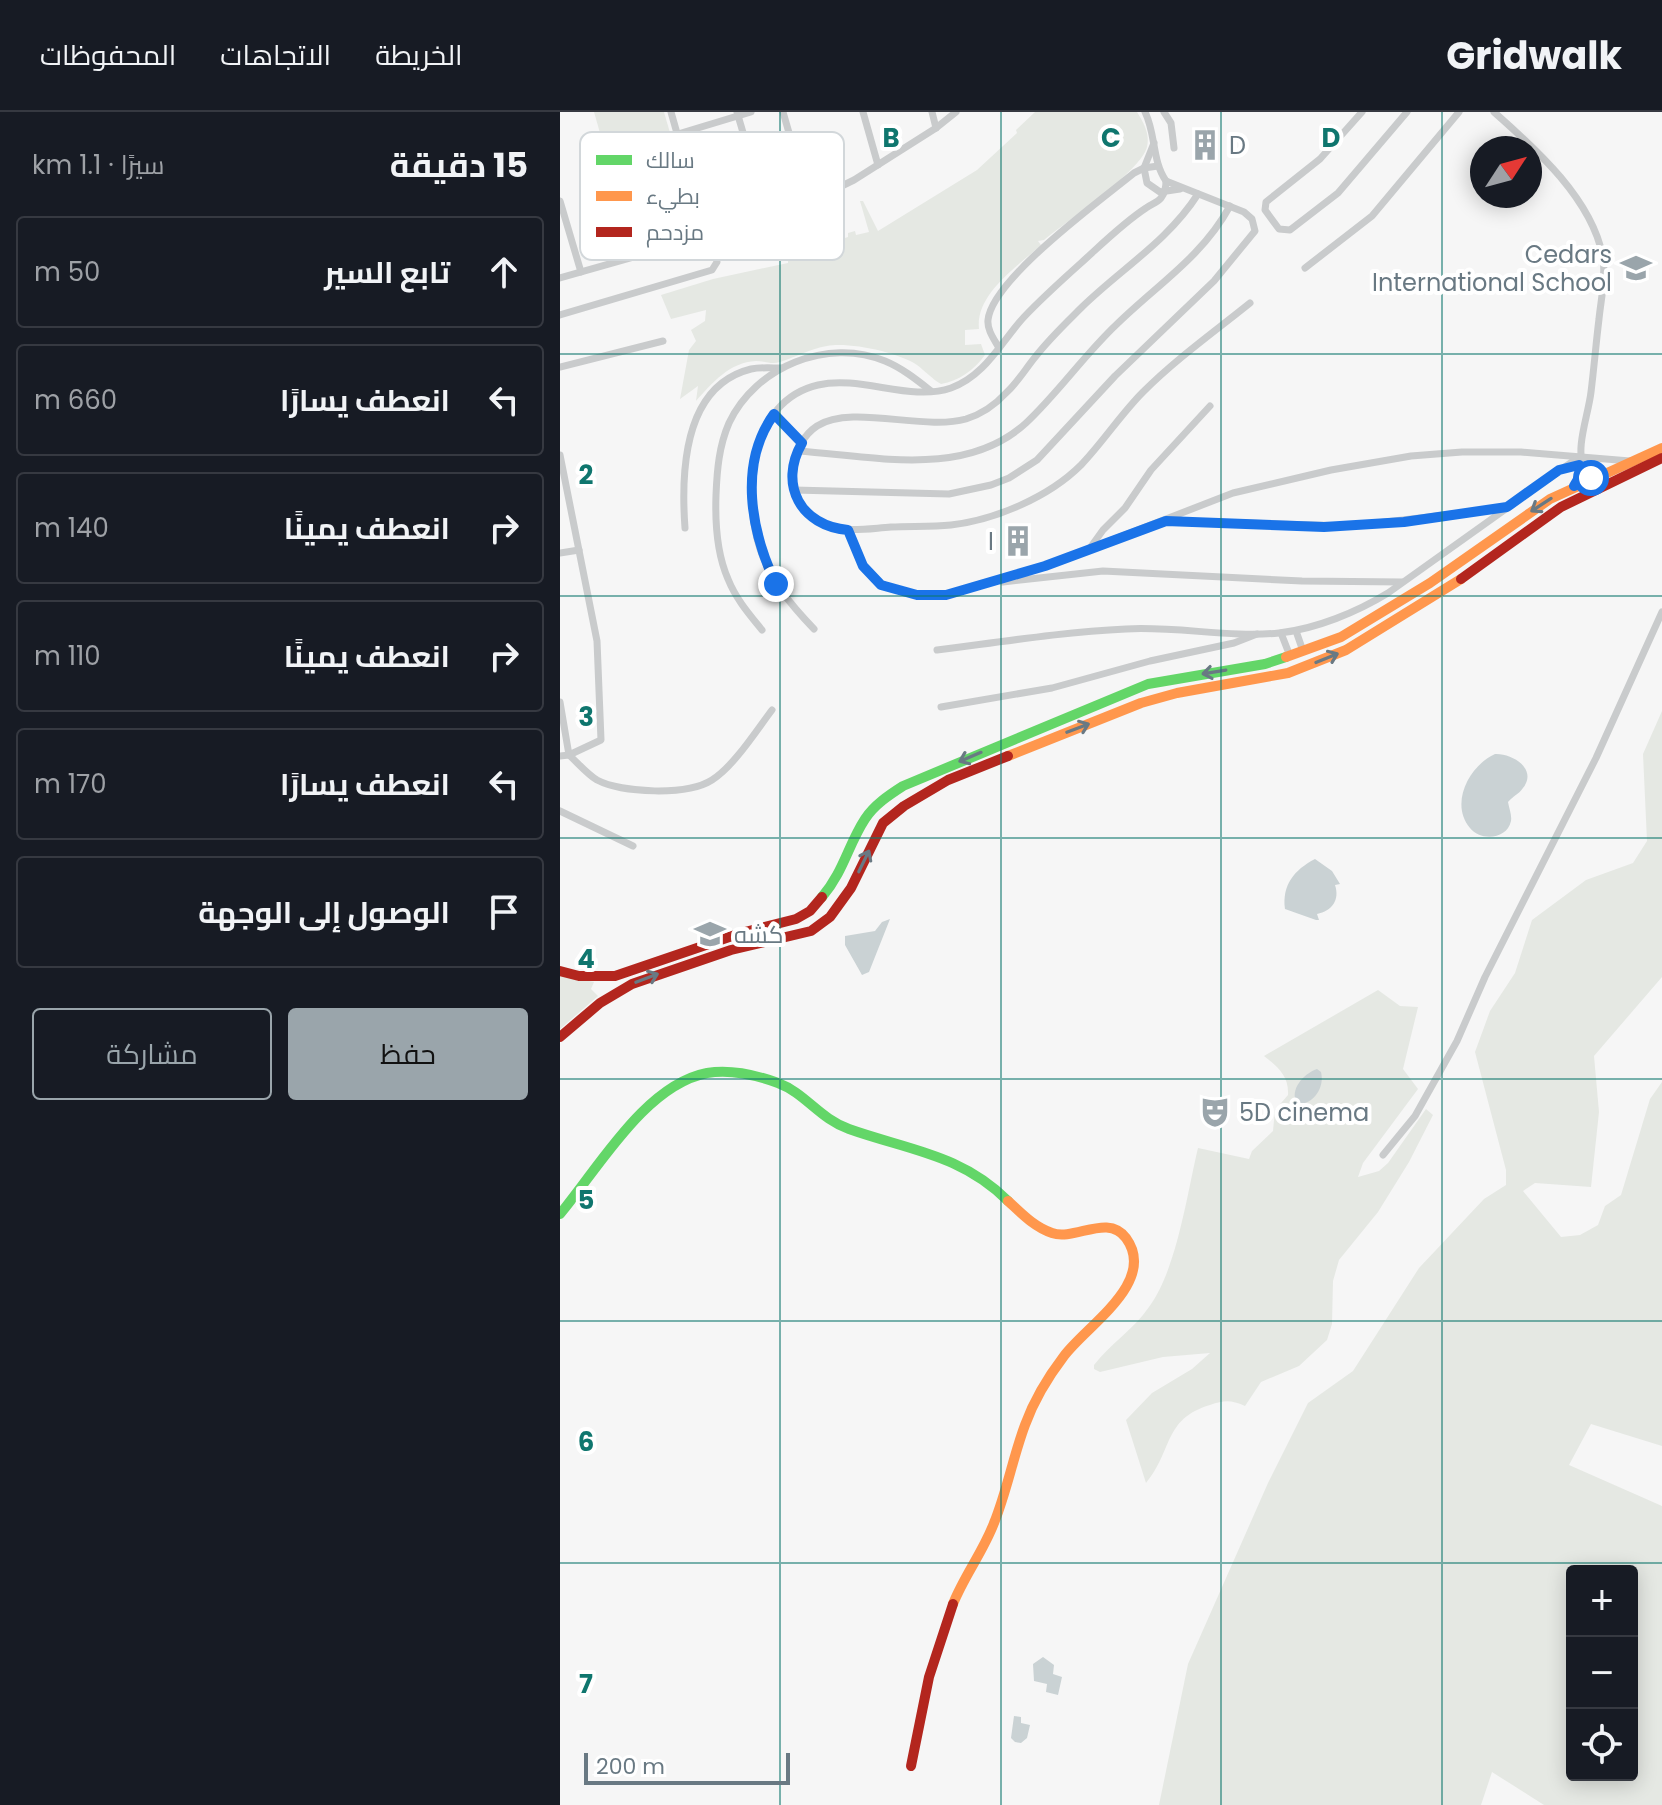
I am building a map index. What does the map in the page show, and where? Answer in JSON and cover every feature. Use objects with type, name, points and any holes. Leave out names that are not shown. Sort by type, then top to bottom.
[{"type":"main road","points":[[560,1037],[608,998],[632,984],[731,950],[811,931],[830,917],[851,888],[883,823],[904,806],[948,780],[1141,703],[1177,693],[1288,673],[1346,650],[1453,585],[1561,507],[1638,465],[1662,448]]},
{"type":"main road","points":[[560,971],[600,977],[632,971],[741,933],[802,916],[837,879],[865,818],[881,801],[903,786],[1148,684],[1265,664],[1341,637],[1369,623],[1541,505],[1574,486],[1662,458]]},
{"type":"main road","points":[[600,977],[608,998]]},
{"type":"main road","points":[[560,1214],[654,1100],[690,1077],[727,1072],[777,1082],[791,1089],[820,1116],[835,1124],[940,1156],[970,1170],[989,1183],[1028,1220],[1050,1233],[1066,1235],[1106,1227],[1125,1237],[1134,1264],[1127,1289],[1069,1350],[1038,1396],[1018,1440],[994,1524],[949,1612],[922,1705],[911,1766]]},
{"type":"street","points":[[671,112],[677,132]]},
{"type":"street","points":[[684,132],[751,112]]},
{"type":"street","points":[[783,112],[789,132]]},
{"type":"street","points":[[863,112],[878,165]]},
{"type":"street","points":[[932,112],[936,128]]},
{"type":"street","points":[[844,185],[936,128],[956,112]]},
{"type":"street","points":[[814,629],[776,584],[760,549],[752,494],[756,453],[767,424],[792,397],[823,384],[843,382],[931,391],[950,388],[972,377],[1024,317],[1148,206],[1158,201],[1164,192],[1164,178],[1158,166],[1152,127],[1145,112]]},
{"type":"street","points":[[1164,112],[1171,123],[1174,148]]},
{"type":"street","points":[[1362,112],[1320,159],[1266,202],[1265,210],[1279,229],[1290,230],[1338,193],[1407,112]]},
{"type":"street","points":[[1305,268],[1372,216],[1459,112]]},
{"type":"street","points":[[1494,112],[1538,151],[1558,175],[1587,218],[1601,250],[1603,284],[1591,392],[1580,456],[1583,468],[1582,476],[1574,486]]},
{"type":"street","points":[[1148,206],[1153,196],[1143,176],[1154,141]]},
{"type":"street","points":[[999,348],[988,326],[990,311],[999,294],[1061,233],[1144,168],[1158,166]]},
{"type":"street","points":[[1149,186],[1164,178]]},
{"type":"street","points":[[794,490],[949,494],[991,485],[1025,469],[1048,450],[1115,376],[1214,281],[1255,231],[1254,223],[1244,212],[1182,189],[1164,178]]},
{"type":"street","points":[[1123,184],[1136,182],[1164,192],[1182,189]]},
{"type":"street","points":[[1198,194],[1166,235],[1085,304],[1057,332],[1008,392],[981,414],[941,423],[834,419],[811,431],[800,447],[793,471],[794,490],[801,505],[814,520],[848,530],[954,525],[1005,510],[1041,494],[1081,464],[1147,388],[1250,303]]},
{"type":"street","points":[[560,201],[581,272]]},
{"type":"street","points":[[774,414],[800,447],[941,459],[997,444],[1030,420],[1115,326],[1192,258],[1212,236],[1230,206]]},
{"type":"street","points":[[560,278],[623,260]]},
{"type":"street","points":[[560,315],[712,270],[716,260]]},
{"type":"street","points":[[560,367],[663,341]]},
{"type":"street","points":[[685,528],[685,471],[696,419],[712,395],[741,372],[784,367],[826,354],[862,354],[894,365],[931,391]]},
{"type":"street","points":[[762,630],[742,605],[726,576],[716,521],[718,462],[725,435],[737,409],[757,385],[784,367]]},
{"type":"street","points":[[741,372],[754,377],[757,385]]},
{"type":"street","points":[[1088,550],[1125,508],[1151,470],[1210,406]]},
{"type":"street","points":[[848,530],[863,566],[881,585],[901,592],[930,596],[988,584],[1088,550],[1233,493],[1411,456],[1521,452],[1580,456],[1638,465]]},
{"type":"street","points":[[560,455],[597,641],[601,740],[560,756]]},
{"type":"street","points":[[937,650],[1112,629],[1259,633],[1296,631],[1366,605],[1404,582],[1580,456]]},
{"type":"street","points":[[1559,470],[1576,465],[1583,468]]},
{"type":"street","points":[[1166,521],[1351,526],[1507,507]]},
{"type":"street","points":[[560,553],[579,550]]},
{"type":"street","points":[[988,584],[1103,571],[1302,581],[1404,582]]},
{"type":"street","points":[[1383,1155],[1415,1116],[1457,1041],[1485,977],[1596,758],[1662,612]]},
{"type":"street","points":[[1296,631],[1303,651]]},
{"type":"street","points":[[941,707],[1052,688],[1158,659],[1234,643],[1259,633]]},
{"type":"street","points":[[1281,633],[1290,656]]},
{"type":"street","points":[[560,702],[562,731],[569,755],[597,779],[619,787],[664,791],[696,787],[712,780],[772,710]]},
{"type":"street","points":[[560,811],[633,846]]},
{"type":"shaded area","points":[[594,112],[664,112],[670,132],[600,132]]},
{"type":"shaded area","points":[[1035,112],[1137,112],[1144,124],[1148,142],[1142,157],[1118,182],[1044,240],[1038,241],[1041,245],[991,293],[980,316],[979,329],[965,330],[965,345],[981,344],[985,355],[971,370],[941,384],[917,365],[898,356],[837,345],[815,349],[777,363],[756,361],[738,365],[708,387],[696,401],[698,386],[680,399],[689,350],[696,341],[691,330],[705,321],[706,310],[671,319],[661,295],[713,279],[788,263],[788,260],[844,260],[844,238],[848,237],[848,233],[869,232],[860,201],[863,201],[878,231],[977,170],[1017,133],[1016,130]]},
{"type":"shaded area","points":[[1662,711],[1662,977],[1594,1056],[1599,1112],[1591,1187],[1535,1183],[1523,1191],[1561,1237],[1580,1235],[1598,1225],[1605,1206],[1621,1195],[1650,1099],[1662,1082],[1662,1446],[1591,1424],[1569,1465],[1662,1506],[1662,1805],[1544,1805],[1492,1772],[1481,1805],[1159,1805],[1188,1664],[1268,1483],[1308,1403],[1353,1371],[1419,1268],[1484,1199],[1506,1185],[1506,1170],[1475,1052],[1490,1011],[1515,973],[1532,920],[1586,880],[1633,863],[1647,841],[1643,754]]},
{"type":"shaded area","points":[[1495,754],[1509,756],[1521,764],[1527,781],[1508,802],[1511,819],[1508,827],[1499,835],[1486,837],[1474,832],[1464,818],[1462,796],[1478,767]]},
{"type":"shaded area","points":[[1315,859],[1332,871],[1340,884],[1335,885],[1334,904],[1317,914],[1319,920],[1285,909],[1285,893],[1291,879]]},
{"type":"shaded area","points":[[890,919],[869,972],[862,975],[845,945],[845,936],[875,931],[882,922]]},
{"type":"shaded area","points":[[560,975],[594,982],[591,989],[598,996],[560,1029]]},
{"type":"shaded area","points":[[1378,990],[1400,1006],[1418,1007],[1403,1069],[1418,1089],[1363,1163],[1358,1177],[1379,1171],[1388,1163],[1426,1109],[1433,1115],[1378,1212],[1339,1260],[1333,1281],[1332,1324],[1327,1340],[1299,1366],[1261,1382],[1245,1406],[1220,1402],[1195,1411],[1184,1419],[1170,1437],[1155,1471],[1146,1483],[1126,1420],[1152,1393],[1192,1369],[1210,1353],[1163,1357],[1100,1372],[1094,1369],[1094,1365],[1143,1315],[1159,1291],[1180,1230],[1198,1148],[1249,1159],[1252,1151],[1273,1131],[1275,1110],[1288,1095],[1288,1088],[1282,1072],[1264,1056]]},
{"type":"shaded area","points":[[1317,1069],[1322,1078],[1319,1089],[1313,1099],[1297,1104],[1296,1088]]},
{"type":"shaded area","points":[[1043,1657],[1054,1665],[1053,1674],[1062,1677],[1058,1695],[1046,1692],[1047,1684],[1034,1681],[1033,1664]]},
{"type":"shaded area","points":[[1014,1716],[1021,1717],[1021,1723],[1030,1725],[1027,1738],[1021,1743],[1011,1738]]},
{"type":"traffic: fast","points":[[822,897],[836,878],[869,814],[903,786],[1148,684],[1265,664],[1286,657]]},
{"type":"traffic: fast","points":[[560,1214],[643,1111],[684,1081],[716,1072],[743,1074],[788,1087],[839,1125],[953,1163],[990,1185],[1008,1201]]},
{"type":"traffic: slow","points":[[1286,657],[1341,637],[1430,583],[1550,499],[1662,448]]},
{"type":"traffic: slow","points":[[1008,756],[1141,703],[1177,693],[1288,673],[1346,650],[1461,579]]},
{"type":"traffic: slow","points":[[953,1604],[994,1523],[1021,1437],[1037,1398],[1064,1356],[1115,1302],[1133,1271],[1133,1254],[1119,1231],[1101,1228],[1071,1234],[1052,1233],[1034,1223],[1008,1201]]},
{"type":"traffic: jam","points":[[1461,579],[1561,507],[1662,458]]},
{"type":"traffic: jam","points":[[560,1037],[600,1003],[632,984],[731,950],[811,931],[830,917],[851,888],[883,823],[904,806],[948,780],[1008,756]]},
{"type":"traffic: jam","points":[[560,971],[579,976],[615,976],[741,933],[796,919],[810,911],[822,897]]},
{"type":"traffic: jam","points":[[911,1766],[929,1677],[953,1604]]},
{"type":"place","name":"D","points":[[1205,145]]},
{"type":"place","name":"Cedars International School","points":[[1636,268]]},
{"type":"place","name":"I","points":[[1018,541]]},
{"type":"place","name":"كشه","points":[[710,934]]},
{"type":"place","name":"5D cinema","points":[[1215,1112]]},
{"type":"route","points":[[776,584],[760,549],[752,494],[756,453],[774,414],[802,443],[795,461],[793,483],[797,498],[807,513],[821,524],[848,530],[863,566],[881,585],[917,595],[959,592],[1045,566],[1166,521],[1324,527],[1404,522],[1507,507],[1546,478],[1572,466],[1579,465],[1584,469],[1574,486],[1591,478]]}]
